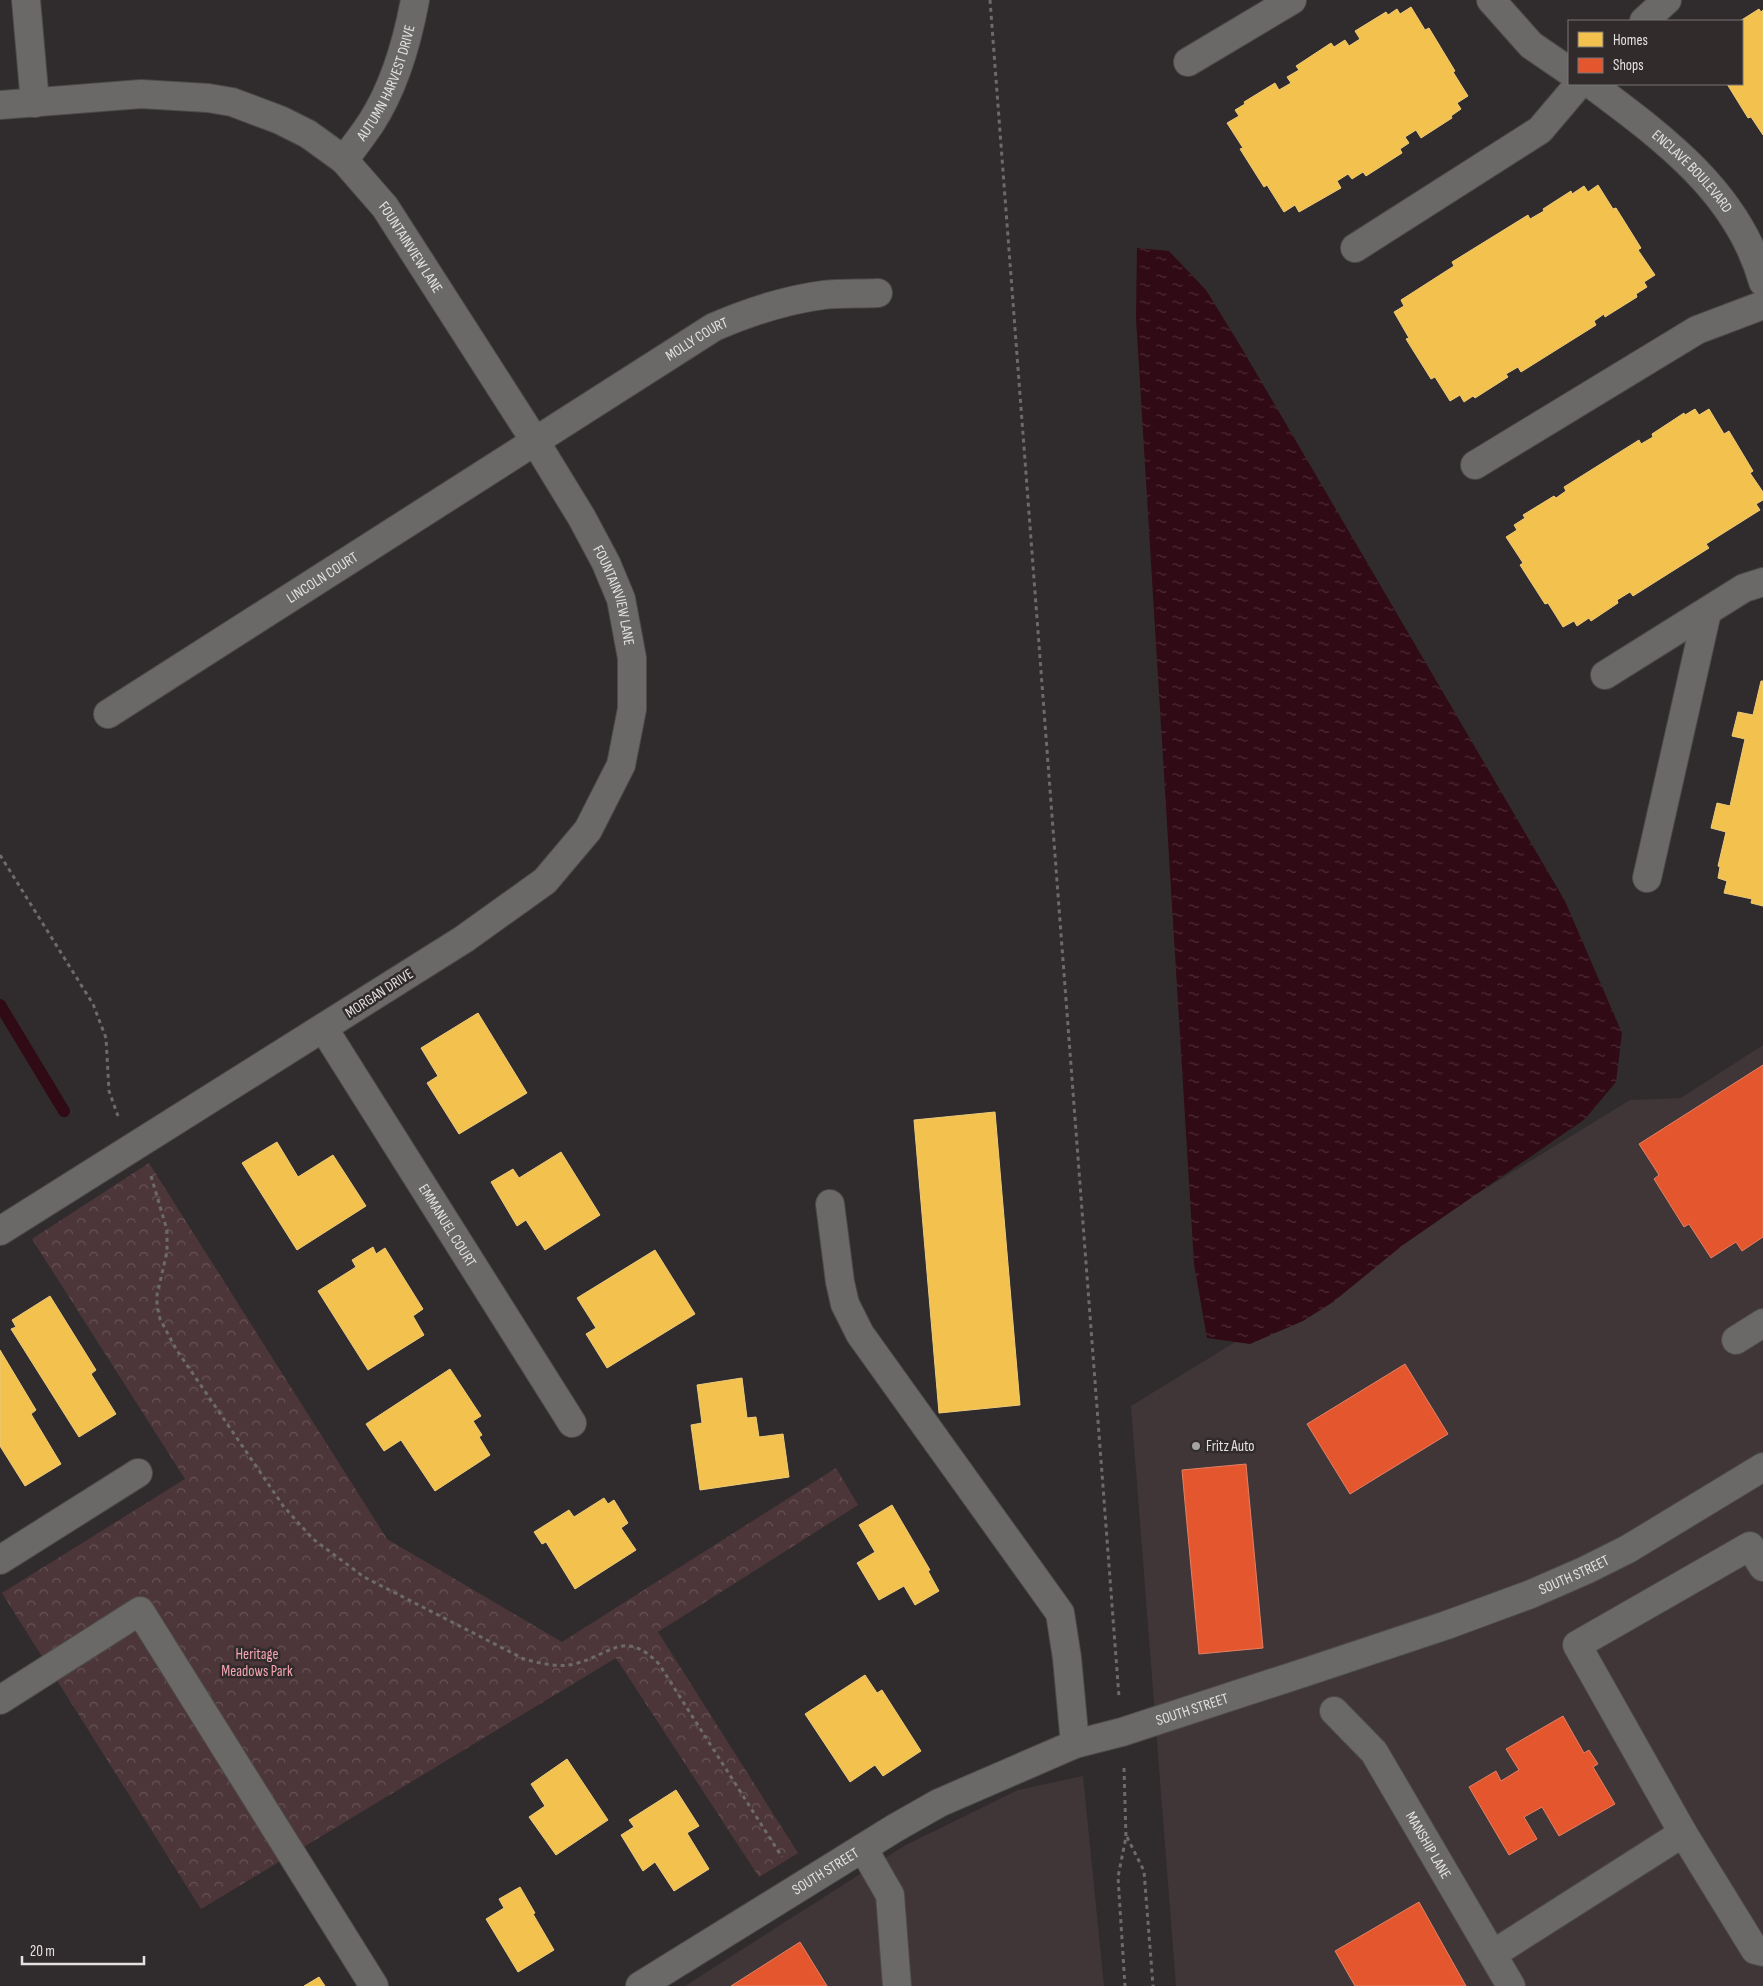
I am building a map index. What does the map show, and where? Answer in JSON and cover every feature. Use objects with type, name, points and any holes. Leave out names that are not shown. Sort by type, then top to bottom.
[{"type":"street","points":[[26,0],[35,103]]},
{"type":"street","name":"AUTUMN HARVEST DRIVE","points":[[344,160],[371,123],[387,92],[399,65],[410,30],[416,0]]},
{"type":"street","points":[[1188,62],[1292,0]]},
{"type":"street","points":[[1492,0],[1531,45],[1568,70]]},
{"type":"street","points":[[1645,20],[1667,0]]},
{"type":"street","points":[[1355,248],[1540,130],[1578,85]]},
{"type":"street","name":"ENCLAVE BOULEVARD","points":[[1592,85],[1652,130],[1693,168],[1755,236],[1763,282]]},
{"type":"street","name":"FOUNTAINVIEW LANE","points":[[0,105],[142,94],[185,96],[232,102],[280,120],[308,134],[344,160],[385,207],[582,518],[606,563],[622,599],[632,658]]},
{"type":"street","name":"MOLLY COURT","points":[[535,441],[714,327],[739,316],[762,308],[815,297],[878,293]]},
{"type":"street","points":[[1475,465],[1697,330],[1763,305]]},
{"type":"street","name":"LINCOLN COURT","points":[[108,714],[535,441]]},
{"type":"street","points":[[1605,675],[1744,588],[1763,582]]},
{"type":"street","points":[[1647,878],[1707,612]]},
{"type":"street","name":"MORGAN DRIVE","points":[[0,1231],[324,1029],[464,939],[545,881],[588,830],[621,765],[632,708],[632,658]]},
{"type":"street","name":"EMMANUEL COURT","points":[[324,1029],[572,1423]]},
{"type":"street","points":[[830,1204],[840,1282],[845,1304],[860,1334],[1060,1613],[1075,1744]]},
{"type":"street","points":[[1736,1340],[1763,1323]]},
{"type":"street","name":"SOUTH STREET","points":[[640,1986],[800,1886],[939,1803],[1075,1744],[1122,1732],[1318,1668],[1447,1625],[1531,1594],[1628,1549],[1763,1467]]},
{"type":"street","points":[[0,1560],[138,1473]]},
{"type":"street","points":[[1763,1568],[1750,1546],[1577,1646],[1683,1833],[1755,1950],[1763,1952]]},
{"type":"street","points":[[0,1700],[140,1611],[374,1986]]},
{"type":"street","name":"MANSHIP LANE","points":[[1334,1711],[1374,1752],[1512,1986]]},
{"type":"street","points":[[1493,1954],[1683,1833]]},
{"type":"street","points":[[863,1848],[890,1895],[897,1986]]},
{"type":"path","points":[[990,0],[1119,1689]]},
{"type":"path","points":[[0,855],[93,1004],[106,1038],[109,1091],[122,1124]]},
{"type":"path","points":[[147,1170],[152,1179],[167,1230],[166,1252],[157,1295],[160,1319],[176,1348],[284,1507],[298,1524],[331,1554],[364,1577],[524,1659],[537,1663],[573,1664],[604,1651],[626,1646],[640,1648],[649,1653],[659,1664],[800,1886]]},
{"type":"path","points":[[1124,1766],[1126,1837],[1118,1877],[1125,1986]]},
{"type":"path","points":[[1126,1837],[1144,1871],[1152,1986]]},
{"type":"shaded area","points":[[1763,1045],[1763,1986],[1176,1986],[1131,1406],[1630,1100],[1681,1098]]},
{"type":"shaded area","points":[[1083,1776],[1104,1986],[685,1986],[904,1846],[1018,1790]]},
{"type":"green space","name":"Heritage Meadows Park","points":[[149,1163],[387,1539],[562,1642],[836,1468],[858,1505],[658,1632],[798,1853],[759,1877],[616,1658],[201,1909],[2,1593],[185,1479],[32,1239]]},
{"type":"water","points":[[1137,248],[1169,251],[1206,290],[1565,901],[1622,1033],[1616,1082],[1585,1119],[1403,1245],[1333,1302],[1303,1321],[1250,1344],[1207,1338],[1194,1264],[1136,318]]},
{"type":"building: Homes","points":[[1411,7],[1425,30],[1429,28],[1468,96],[1457,103],[1461,109],[1451,116],[1452,118],[1421,138],[1416,130],[1405,137],[1409,143],[1400,149],[1402,153],[1366,176],[1363,172],[1352,179],[1348,174],[1337,181],[1341,188],[1299,212],[1295,205],[1284,212],[1267,185],[1264,187],[1240,149],[1243,148],[1227,123],[1239,116],[1235,110],[1245,104],[1244,102],[1275,83],[1279,90],[1291,83],[1287,77],[1299,70],[1296,66],[1331,43],[1334,47],[1345,40],[1349,46],[1360,39],[1355,31],[1386,12],[1388,15],[1397,9],[1400,14]]},
{"type":"building: Homes","points":[[1759,9],[1761,12],[1763,10],[1763,135],[1751,117],[1748,118],[1728,85],[1743,85],[1742,20]]},
{"type":"building: Homes","points":[[1598,185],[1613,209],[1616,208],[1641,248],[1638,250],[1655,275],[1644,282],[1647,287],[1636,294],[1637,297],[1605,317],[1604,314],[1594,321],[1596,325],[1521,372],[1518,367],[1506,374],[1508,377],[1475,398],[1473,396],[1464,402],[1460,395],[1450,401],[1435,377],[1431,379],[1406,339],[1409,338],[1394,312],[1404,306],[1401,300],[1454,266],[1452,262],[1528,215],[1530,219],[1571,191],[1572,194],[1584,186],[1588,192]]},
{"type":"building: Homes","points":[[1695,409],[1699,415],[1709,409],[1724,434],[1729,431],[1753,471],[1750,473],[1763,492],[1763,500],[1756,504],[1760,510],[1706,544],[1709,548],[1633,596],[1630,592],[1617,600],[1618,603],[1591,621],[1589,618],[1577,626],[1574,621],[1563,627],[1548,603],[1545,604],[1520,565],[1523,563],[1506,537],[1517,530],[1514,525],[1525,518],[1523,515],[1554,496],[1556,498],[1566,491],[1564,487],[1639,440],[1641,444],[1653,437],[1652,434],[1684,413],[1685,415]]},
{"type":"building: Homes","points":[[1761,681],[1763,681],[1763,906],[1751,903],[1752,899],[1724,893],[1727,881],[1718,878],[1720,867],[1718,866],[1726,832],[1711,828],[1717,803],[1730,806],[1745,739],[1732,736],[1738,712],[1753,715]]},
{"type":"building: Homes","points":[[478,1013],[527,1093],[459,1134],[427,1083],[438,1076],[421,1048]]},
{"type":"building: Homes","points":[[995,1112],[1020,1405],[939,1413],[914,1120]]},
{"type":"building: Homes","points":[[277,1142],[298,1177],[333,1155],[366,1206],[297,1250],[242,1163]]},
{"type":"building: Homes","points":[[561,1152],[600,1215],[545,1250],[526,1220],[517,1226],[491,1182],[513,1169],[519,1178]]},
{"type":"building: Homes","points":[[373,1247],[376,1254],[385,1248],[423,1309],[413,1316],[424,1335],[368,1370],[318,1291],[356,1267],[352,1260]]},
{"type":"building: Homes","points":[[655,1250],[695,1314],[607,1368],[586,1334],[596,1328],[577,1298]]},
{"type":"building: Homes","points":[[50,1296],[96,1370],[91,1374],[116,1414],[79,1437],[11,1329],[16,1327],[12,1320]]},
{"type":"building: Homes","points":[[0,1350],[36,1410],[31,1414],[61,1464],[25,1486],[0,1446]]},
{"type":"building: Homes","points":[[450,1369],[481,1416],[473,1421],[482,1435],[479,1437],[490,1455],[435,1491],[401,1440],[384,1451],[366,1424]]},
{"type":"building: Homes","points":[[742,1378],[747,1418],[756,1417],[759,1437],[783,1434],[789,1477],[700,1490],[691,1425],[702,1423],[697,1385]]},
{"type":"building: Homes","points":[[604,1498],[608,1504],[614,1500],[628,1523],[621,1528],[636,1550],[575,1589],[546,1542],[542,1544],[534,1532],[569,1510],[574,1517]]},
{"type":"building: Homes","points":[[892,1505],[930,1570],[928,1571],[939,1591],[915,1605],[904,1586],[879,1600],[857,1563],[875,1552],[859,1525]]},
{"type":"building: Homes","points":[[865,1675],[877,1693],[882,1690],[921,1751],[883,1776],[875,1765],[850,1782],[805,1714]]},
{"type":"building: Homes","points":[[567,1759],[608,1820],[556,1855],[529,1817],[545,1806],[531,1784]]},
{"type":"building: Homes","points":[[676,1790],[699,1826],[687,1833],[709,1869],[674,1891],[655,1862],[643,1871],[621,1835],[634,1827],[629,1820]]},
{"type":"building: Homes","points":[[520,1887],[554,1950],[518,1972],[486,1919],[504,1908],[499,1899]]},
{"type":"building: Homes","points":[[319,1977],[325,1986],[304,1986]]},
{"type":"building: Shops","points":[[1763,1065],[1763,1237],[1742,1251],[1736,1242],[1711,1258],[1689,1224],[1684,1227],[1654,1179],[1659,1175],[1639,1144]]},
{"type":"building: Shops","points":[[1405,1364],[1448,1434],[1350,1494],[1307,1424]]},
{"type":"building: Shops","points":[[1246,1464],[1263,1648],[1199,1654],[1182,1470]]},
{"type":"building: Shops","points":[[1563,1716],[1584,1753],[1589,1750],[1598,1764],[1593,1767],[1615,1804],[1559,1836],[1542,1807],[1524,1817],[1537,1839],[1509,1855],[1469,1787],[1496,1771],[1501,1781],[1519,1770],[1506,1749]]},
{"type":"building: Shops","points":[[1419,1902],[1466,1986],[1355,1986],[1335,1951]]},
{"type":"building: Shops","points":[[800,1942],[827,1986],[731,1986]]},
{"type":"waterway","points":[[0,1005],[64,1111]]},
{"type":"place","name":"Fritz Auto","points":[[1196,1446]]}]
